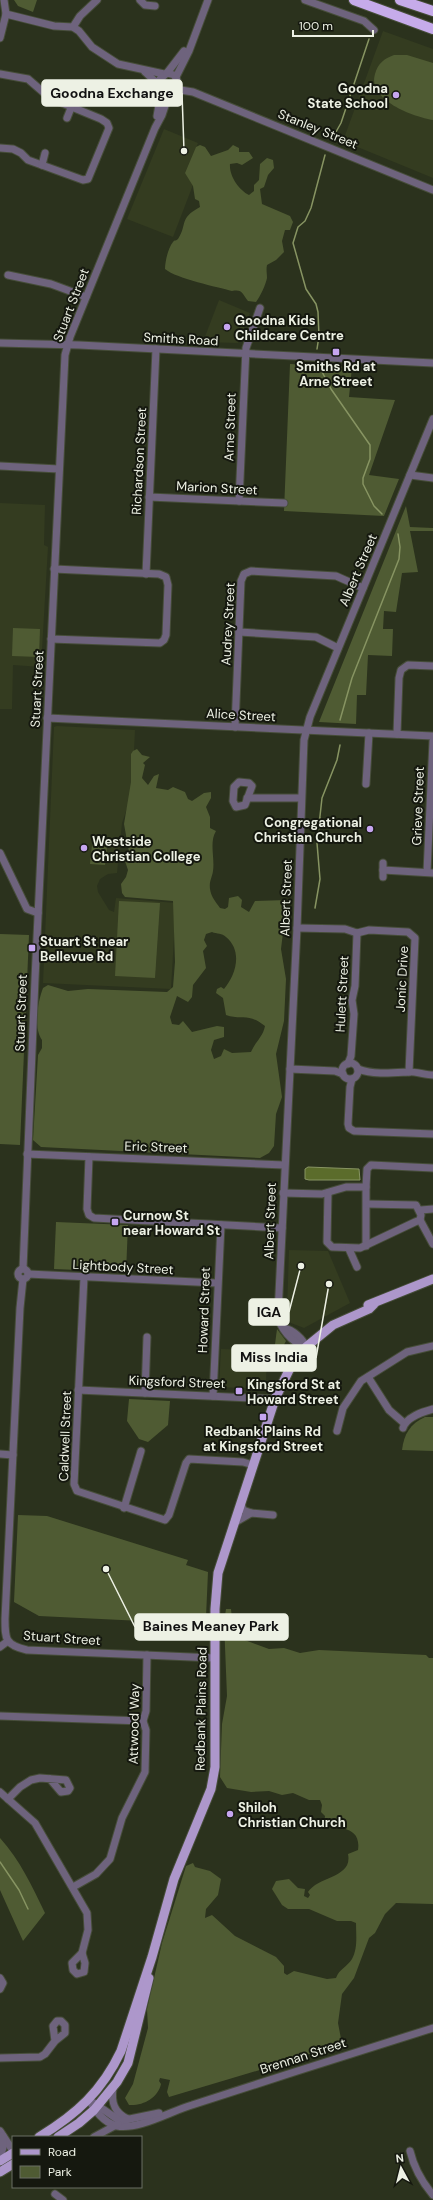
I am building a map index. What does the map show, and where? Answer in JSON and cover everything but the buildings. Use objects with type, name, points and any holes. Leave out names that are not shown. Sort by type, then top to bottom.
[{"type":"highway","points":[[354,0],[433,29]]},
{"type":"highway","points":[[400,0],[433,11]]},
{"type":"highway","points":[[402,17],[414,28],[433,36]]},
{"type":"main road","name":"Redbank Plains Road","points":[[41,2136],[68,2119],[89,2099],[106,2077],[121,2051],[152,1956],[174,1879],[211,1789],[215,1768],[216,1589],[218,1573],[275,1399],[275,1388],[282,1370],[303,1345],[323,1331],[370,1308],[374,1304],[433,1279]]},
{"type":"main road","name":"Redbank Plains Road","points":[[60,2136],[79,2123],[96,2108],[113,2088],[130,2057],[149,1984],[152,1956]]},
{"type":"main road","points":[[0,2161],[12,2153]]},
{"type":"main road","points":[[0,2172],[12,2165]]},
{"type":"street","points":[[0,38],[6,14],[4,0]]},
{"type":"street","points":[[6,14],[34,19],[54,26],[73,27],[80,16],[97,0]]},
{"type":"street","points":[[140,0],[145,5],[155,6]]},
{"type":"street","points":[[177,79],[208,0]]},
{"type":"street","points":[[305,0],[364,21],[374,30]]},
{"type":"street","name":"Stanley Street","points":[[73,27],[79,31],[92,47],[118,64],[166,74],[177,79],[193,92]]},
{"type":"street","points":[[166,74],[192,38]]},
{"type":"street","name":"Stanley Street","points":[[142,70],[161,86],[172,90],[193,92],[433,190]]},
{"type":"street","points":[[0,74],[28,79],[50,98],[71,108],[101,119],[108,125],[108,131],[88,179],[83,180],[28,160],[21,152],[0,148]]},
{"type":"street","name":"Stuart Street","points":[[155,128],[161,86],[160,79],[166,74]]},
{"type":"street","name":"Stuart Street","points":[[177,79],[155,128],[86,297],[67,345],[65,359],[27,1154],[25,1274],[20,1308],[5,1634],[11,1645],[27,1650],[215,1658]]},
{"type":"street","points":[[67,118],[71,108]]},
{"type":"street","points":[[42,165],[44,153]]},
{"type":"street","points":[[8,275],[51,284],[86,297]]},
{"type":"street","name":"Arne Street","points":[[239,501],[246,354],[248,341],[260,308]]},
{"type":"street","name":"Smiths Road","points":[[0,343],[433,363]]},
{"type":"street","name":"Richardson Street","points":[[146,574],[156,350]]},
{"type":"street","name":"Albert Street","points":[[303,1345],[286,1333],[279,1320],[278,1314],[305,730],[433,419]]},
{"type":"street","points":[[0,466],[59,469]]},
{"type":"street","points":[[410,475],[433,478]]},
{"type":"street","name":"Marion Street","points":[[149,497],[284,504]]},
{"type":"street","points":[[51,639],[154,644],[162,642],[166,635],[168,579],[162,575],[54,569]]},
{"type":"street","name":"Audrey Street","points":[[235,727],[241,581],[244,574],[251,571],[336,576],[363,588]]},
{"type":"street","points":[[239,632],[316,637],[338,648]]},
{"type":"street","points":[[397,734],[399,678],[401,670],[408,665],[433,666]]},
{"type":"street","name":"Alice Street","points":[[47,718],[433,736]]},
{"type":"street","points":[[366,784],[369,733]]},
{"type":"street","name":"Grieve Street","points":[[430,872],[433,741]]},
{"type":"street","points":[[247,798],[301,798]]},
{"type":"street","points":[[0,853],[27,909],[38,913]]},
{"type":"street","points":[[383,870],[430,872]]},
{"type":"street","name":"Jonic Drive","points":[[297,928],[345,929],[356,933],[369,930],[408,932],[415,938],[409,1072]]},
{"type":"street","name":"Hulett Street","points":[[356,933],[349,1128],[354,1131],[433,1134]]},
{"type":"street","points":[[290,1069],[398,1073],[409,1072],[433,1075]]},
{"type":"street","name":"Eric Street","points":[[27,1154],[284,1165]]},
{"type":"street","points":[[89,1157],[87,1209],[89,1215],[94,1218],[282,1228]]},
{"type":"street","points":[[366,1246],[367,1169],[371,1165],[433,1168]]},
{"type":"street","points":[[283,1192],[328,1193],[346,1187],[366,1187]]},
{"type":"street","points":[[328,1193],[328,1246],[357,1249],[420,1220]]},
{"type":"street","points":[[366,1204],[416,1204],[421,1210],[420,1220],[433,1244]]},
{"type":"street","points":[[421,1210],[433,1208]]},
{"type":"street","name":"Howard Street","points":[[213,1396],[216,1283],[221,1225]]},
{"type":"street","points":[[349,1249],[357,1267]]},
{"type":"street","name":"Lightbody Street","points":[[25,1274],[216,1283]]},
{"type":"street","name":"Caldwell Street","points":[[84,1277],[74,1484],[77,1491],[83,1495],[165,1520],[169,1515],[186,1463],[189,1459],[243,1462],[254,1465]]},
{"type":"street","points":[[145,1393],[147,1337]]},
{"type":"street","points":[[337,1431],[338,1419],[347,1400],[361,1381],[407,1352],[433,1346]]},
{"type":"street","points":[[368,1377],[389,1410],[404,1426],[425,1411],[433,1409]]},
{"type":"street","name":"Kingsford Street","points":[[78,1390],[275,1399]]},
{"type":"street","points":[[124,1508],[141,1451]]},
{"type":"street","points":[[0,1454],[13,1455]]},
{"type":"street","points":[[241,1503],[243,1510],[251,1513],[273,1515]]},
{"type":"street","points":[[234,1523],[251,1513]]},
{"type":"street","points":[[0,1647],[8,1641]]},
{"type":"street","name":"Attwood Way","points":[[73,1887],[96,1874],[110,1859],[122,1818],[145,1772],[146,1730],[143,1721],[146,1711],[147,1655]]},
{"type":"street","points":[[0,1716],[143,1721]]},
{"type":"street","points":[[8,1799],[24,1783],[40,1778],[50,1779]]},
{"type":"street","points":[[0,1792],[35,1823],[73,1887],[89,1921],[82,1953]]},
{"type":"street","points":[[0,1978],[3,1983],[0,1989]]},
{"type":"street","name":"Brennan Street","points":[[118,2123],[132,2126],[181,2108],[433,2028]]},
{"type":"street","points":[[0,2058],[40,2057],[52,2046],[55,2041]]},
{"type":"street","points":[[113,2088],[114,2107],[119,2114],[128,2119]]},
{"type":"street","points":[[89,2099],[106,2120],[107,2126],[104,2132]]},
{"type":"street","points":[[96,2108],[118,2123]]},
{"type":"street","name":"Brennan Street","points":[[96,2136],[128,2119],[181,2108]]},
{"type":"street","points":[[106,2120],[118,2123]]},
{"type":"street","points":[[1,2133],[12,2150]]},
{"type":"street","points":[[0,2156],[3,2148],[1,2133]]},
{"type":"street","points":[[410,2151],[413,2162],[425,2185],[433,2195],[430,2200]]},
{"type":"street","points":[[55,2194],[63,2200]]},
{"type":"shaded area","name":"Goodna State School","points":[[383,31],[433,49],[433,178],[343,141]]},
{"type":"shaded area","points":[[164,129],[198,143],[185,173],[196,177],[173,237],[127,219]]},
{"type":"shaded area","name":"Goodna Kids Childcare Centre","points":[[219,300],[250,313],[238,343],[203,342]]},
{"type":"shaded area","points":[[0,503],[45,505],[44,545],[48,547],[41,667],[13,665],[12,709],[0,709]]},
{"type":"shaded area","name":"Westside Christian College","points":[[54,727],[135,730],[132,793],[122,823],[117,873],[108,874],[100,879],[97,886],[98,892],[109,910],[114,912],[116,898],[176,903],[171,989],[43,983]]},
{"type":"shaded area","points":[[308,1167],[359,1169],[360,1180],[309,1180],[305,1179],[305,1169]]},
{"type":"shaded area","points":[[289,1250],[328,1251],[350,1303],[304,1328],[291,1323],[287,1311]]},
{"type":"shaded area","points":[[221,1349],[267,1351],[266,1384],[260,1389],[219,1387]]},
{"type":"green space","points":[[14,0],[37,0],[33,12],[18,6]]},
{"type":"green space","points":[[394,55],[407,55],[433,63],[433,120],[415,115],[394,106],[378,92],[374,83],[376,70],[382,62]]},
{"type":"green space","points":[[200,145],[205,147],[211,156],[228,150],[233,145],[239,148],[239,152],[249,152],[253,158],[242,165],[237,163],[230,164],[230,169],[235,182],[245,193],[249,195],[254,191],[254,185],[259,180],[260,164],[267,158],[273,160],[274,168],[268,175],[264,187],[260,189],[262,204],[290,216],[293,222],[290,230],[285,230],[282,241],[284,252],[276,260],[267,265],[267,278],[261,294],[256,302],[248,301],[240,291],[232,291],[208,285],[179,276],[165,269],[167,255],[171,245],[181,234],[186,218],[200,207],[199,201],[195,199],[193,186],[185,173],[196,147]]},
{"type":"green space","points":[[290,364],[352,367],[349,397],[395,400],[369,475],[399,479],[384,516],[284,511]]},
{"type":"green space","points":[[406,506],[410,527],[433,528],[433,531],[410,531],[418,572],[402,573],[396,612],[384,611],[383,629],[393,629],[392,656],[368,655],[366,695],[357,695],[356,724],[319,722]]},
{"type":"green space","points":[[13,628],[40,629],[39,657],[12,656]]},
{"type":"green space","points":[[137,749],[142,755],[150,757],[143,763],[145,765],[142,778],[148,785],[154,776],[159,774],[156,788],[168,790],[173,787],[185,792],[188,799],[192,801],[204,793],[211,792],[211,798],[206,807],[210,817],[210,828],[216,831],[213,840],[213,873],[210,889],[220,908],[225,909],[228,907],[229,898],[238,896],[242,900],[241,907],[249,912],[255,901],[287,900],[281,949],[286,979],[284,1021],[276,1054],[282,1097],[276,1114],[274,1146],[269,1153],[260,1158],[41,1147],[33,1140],[38,1055],[42,1048],[37,1014],[43,988],[48,985],[68,991],[88,989],[167,992],[173,987],[175,962],[173,901],[125,897],[122,893],[121,884],[126,877],[128,870],[125,861],[129,852],[124,824],[131,782],[131,754]],"holes":[[[212,932],[226,937],[235,949],[236,963],[232,977],[224,989],[221,987],[217,989],[216,993],[223,998],[226,1015],[254,1019],[265,1026],[263,1033],[251,1052],[232,1053],[224,1049],[221,1056],[214,1059],[211,1050],[214,1040],[224,1037],[224,1027],[217,1026],[192,1032],[183,1021],[179,1025],[172,1024],[170,1017],[177,996],[188,1002],[192,997],[193,985],[206,968],[203,951],[207,946],[204,940],[206,934]]]},
{"type":"green space","points":[[93,836],[108,838],[105,865],[90,864]]},
{"type":"green space","points":[[119,901],[160,903],[155,978],[115,976]]},
{"type":"green space","points":[[0,934],[29,935],[20,1145],[0,1144]]},
{"type":"green space","points":[[56,1222],[128,1225],[126,1272],[54,1269]]},
{"type":"green space","points":[[277,1329],[286,1341],[272,1367]]},
{"type":"green space","points":[[129,1399],[170,1401],[168,1425],[148,1442],[139,1439],[127,1421]]},
{"type":"green space","points":[[425,1417],[433,1417],[433,1451],[402,1450],[406,1434],[415,1423]]},
{"type":"green space","points":[[18,1515],[47,1516],[188,1560],[186,1565],[208,1572],[206,1617],[183,1616],[183,1623],[39,1616],[14,1602]]},
{"type":"green space","points":[[226,1609],[231,1609],[233,1629],[242,1639],[269,1649],[284,1648],[300,1653],[319,1650],[426,1655],[429,1658],[433,1658],[433,1904],[396,1903],[385,1914],[375,1933],[369,1938],[354,1978],[342,1994],[338,2023],[342,2044],[337,2048],[321,2049],[300,2058],[169,2097],[167,2092],[170,2080],[160,2078],[159,2081],[161,2084],[157,2093],[153,2097],[139,2104],[129,2105],[125,2098],[133,2084],[148,2028],[147,2009],[162,1943],[186,1866],[193,1863],[195,1867],[210,1871],[221,1879],[218,1895],[206,1909],[205,1918],[212,1915],[235,1936],[276,1957],[284,1966],[284,1973],[287,1975],[294,1971],[327,1979],[336,1978],[339,1972],[352,1959],[355,1950],[356,1923],[351,1921],[337,1921],[309,1909],[288,1909],[282,1905],[272,1889],[276,1881],[289,1879],[298,1888],[305,1889],[304,1896],[308,1898],[310,1895],[308,1892],[313,1887],[334,1876],[345,1868],[348,1862],[348,1854],[358,1850],[356,1835],[346,1829],[324,1823],[325,1816],[321,1812],[322,1805],[320,1800],[309,1800],[293,1793],[282,1795],[269,1791],[251,1792],[227,1788],[220,1777],[222,1724],[227,1696],[224,1622]]},
{"type":"green space","points":[[0,1838],[20,1864],[45,1913],[23,1941],[0,1890]]},
{"type":"waterway","points":[[332,139],[341,123],[369,39]]},
{"type":"waterway","points":[[317,349],[319,336],[318,312],[316,304],[306,289],[293,243],[298,227],[305,221],[311,208],[325,155]]},
{"type":"waterway","points":[[319,366],[331,389],[370,445],[370,459],[363,478],[363,484],[374,506],[382,514]]},
{"type":"waterway","points":[[340,720],[352,678],[399,559],[400,547],[398,534]]},
{"type":"waterway","points":[[315,908],[320,879],[317,843],[322,798],[337,760],[340,745]]},
{"type":"waterway","points":[[314,824],[320,818]]},
{"type":"waterway","points":[[0,1862],[19,1890],[28,1909]]},
{"type":"place","name":"Goodna State School","points":[[396,95]]},
{"type":"place","name":"Goodna Exchange","points":[[184,151]]},
{"type":"place","name":"Goodna Kids Childcare Centre","points":[[227,327]]},
{"type":"place","name":"Smiths Rd at Arne Street","points":[[336,352]]},
{"type":"place","name":"Congregational Christian Church","points":[[370,829]]},
{"type":"place","name":"Westside Christian College","points":[[84,848]]},
{"type":"place","name":"Stuart St near Bellevue Rd","points":[[32,948]]},
{"type":"place","name":"Curnow St near Howard St","points":[[115,1222]]},
{"type":"place","name":"IGA","points":[[301,1266]]},
{"type":"place","name":"Miss India","points":[[329,1284]]},
{"type":"place","name":"Kingsford St at Howard Street","points":[[239,1391]]},
{"type":"place","name":"Redbank Plains Rd at Kingsford Street","points":[[263,1417]]},
{"type":"place","name":"Baines Meaney Park","points":[[106,1569]]},
{"type":"place","name":"Shiloh Christian Church","points":[[230,1814]]}]
